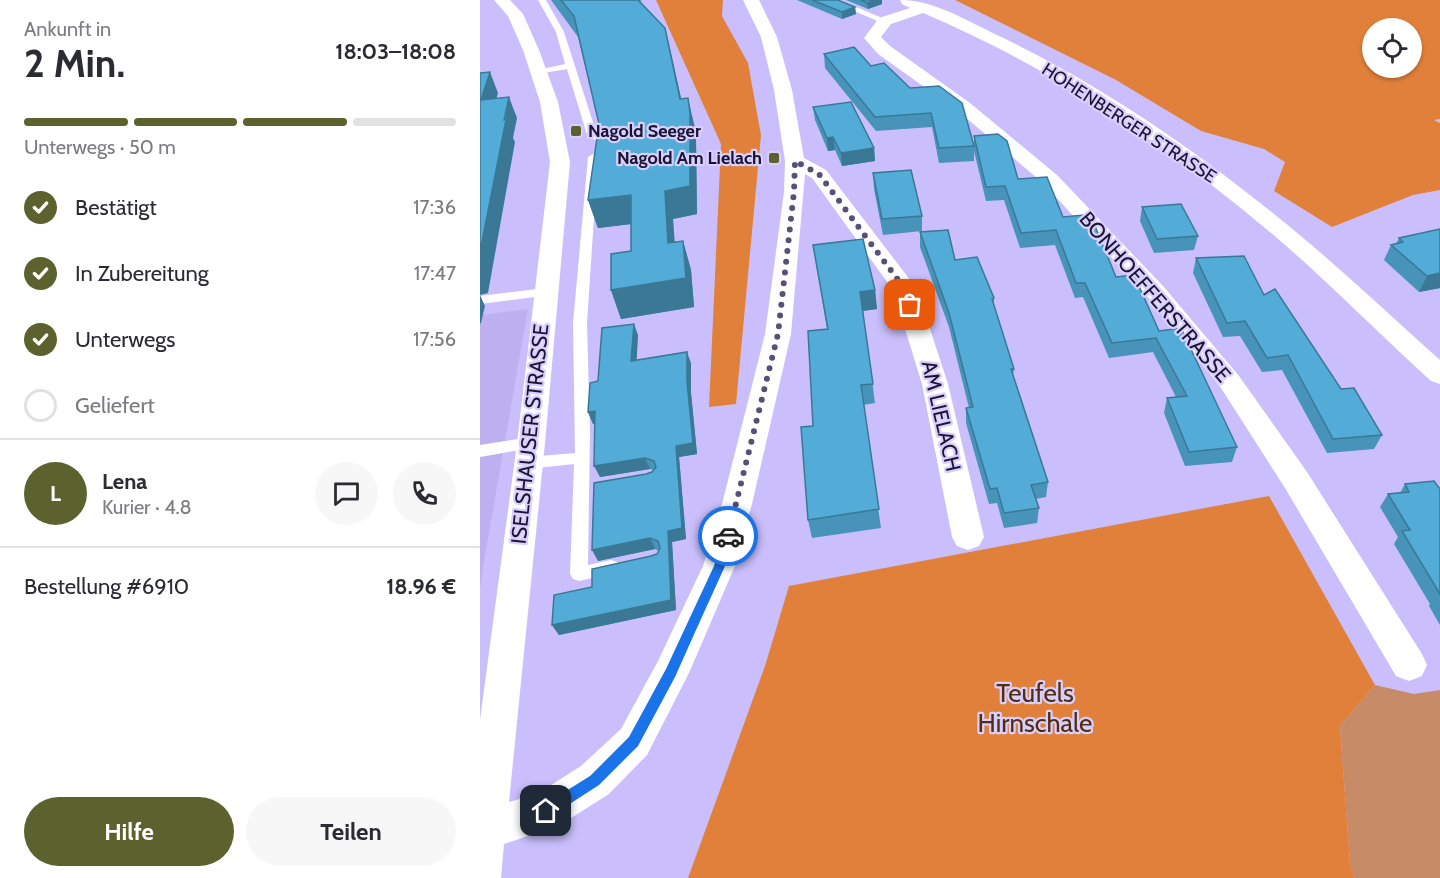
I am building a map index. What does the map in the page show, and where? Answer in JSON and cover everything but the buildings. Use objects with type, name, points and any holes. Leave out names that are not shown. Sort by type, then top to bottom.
[{"type":"street","name":"ISELSHAUSER STRASSE","points":[[480,878],[483,830],[529,453],[560,162],[549,102],[538,71],[514,14],[502,0]]},
{"type":"street","points":[[483,830],[546,811],[595,780],[634,742],[671,673],[719,566],[737,504],[778,334],[794,192],[795,161],[783,90],[769,37],[751,0]]},
{"type":"street","points":[[885,21],[914,4]]},
{"type":"street","name":"HOHENBERGER STRASSE","points":[[914,4],[1006,46],[1074,84],[1165,143],[1280,229],[1440,375]]},
{"type":"street","name":"BONHOEFFERSTRASSE","points":[[885,21],[872,38],[964,107],[1050,179],[1155,291],[1230,382],[1296,480],[1409,665]]},
{"type":"street","name":"AM LIELACH","points":[[795,161],[819,174],[904,288],[934,384],[968,537]]},
{"type":"lane","points":[[542,0],[560,32],[594,138]]},
{"type":"lane","points":[[833,0],[885,21]]},
{"type":"lane","points":[[538,71],[570,66]]},
{"type":"lane","points":[[593,158],[580,323],[582,458],[587,487],[579,574],[622,565]]},
{"type":"lane","points":[[480,300],[546,292]]},
{"type":"lane","points":[[480,451],[582,458]]},
{"type":"shaded area","points":[[528,309],[483,567],[480,587],[480,315]]},
{"type":"shaded area","points":[[1375,685],[1414,694],[1440,690],[1440,878],[1354,878],[1350,863],[1340,726]]},
{"type":"green space","points":[[656,0],[723,0],[722,16],[748,63],[761,135],[736,404],[709,407],[721,144]]},
{"type":"green space","points":[[955,0],[1440,0],[1440,119],[1434,120],[1440,123],[1440,190],[1413,195],[1332,227],[1274,191],[1285,162],[1264,149],[1201,131],[1116,80]]},
{"type":"green space","name":"Teufels Hirnschale","points":[[1269,496],[1375,685],[1340,726],[1350,863],[1354,878],[688,878],[765,666],[789,586]]},
{"type":"way so far","points":[[728,536],[778,334],[794,192],[795,161],[819,174],[846,207],[904,288],[910,305]]},
{"type":"place","name":"Nagold Seeger","points":[[576,131]]},
{"type":"place","name":"Nagold Am Lielach","points":[[774,158]]},
{"type":"route","points":[[546,811],[595,780],[634,742],[671,673],[719,566],[728,536]]}]
